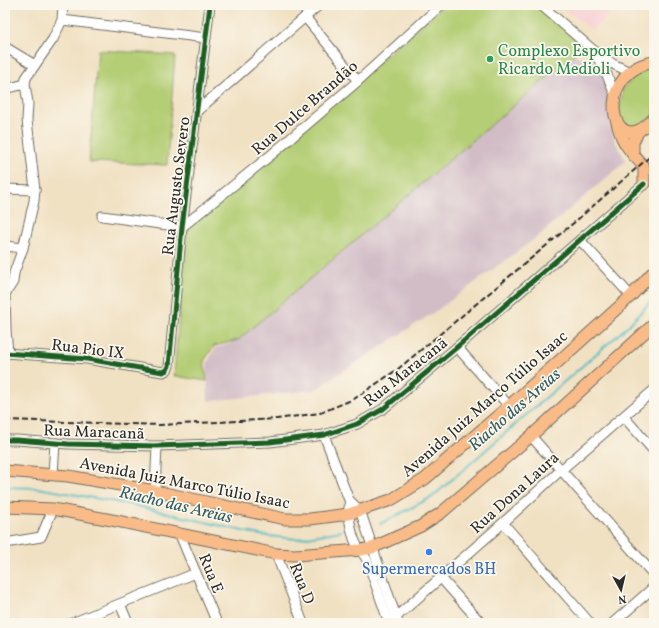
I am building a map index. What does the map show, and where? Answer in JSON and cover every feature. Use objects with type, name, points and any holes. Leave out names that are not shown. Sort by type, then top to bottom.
[{"type":"main road","points":[[644,184],[649,167],[633,155],[621,139],[613,109],[615,95],[621,83],[630,72],[640,66],[653,62]]},
{"type":"main road","points":[[633,155],[633,142],[639,130],[654,118]]},
{"type":"main road","points":[[616,121],[622,128],[630,131],[639,130]]},
{"type":"main road","name":"Rua Maracanã","points":[[644,184],[654,175]]},
{"type":"main road","name":"Avenida Juiz Marco Túlio Isaac","points":[[5,471],[53,474],[155,491],[285,519],[310,519],[354,512],[391,500],[424,479],[509,406],[631,296],[654,271]]},
{"type":"main road","points":[[5,507],[53,509],[276,554],[295,555],[372,548],[422,526],[441,513],[531,436],[654,324]]},
{"type":"street","points":[[6,353],[5,294],[13,282],[14,273],[23,248],[34,201],[35,190],[27,120],[28,103],[25,84],[26,78],[53,39],[62,20],[63,5]]},
{"type":"street","name":"Rua Augusto Severo","points":[[167,370],[169,366],[182,228],[210,5]]},
{"type":"street","points":[[197,111],[319,5]]},
{"type":"street","name":"Rua Dulce Brandão","points":[[182,228],[271,156],[358,81],[441,5]]},
{"type":"street","points":[[541,5],[593,50],[613,64],[630,72]]},
{"type":"street","points":[[305,17],[358,81]]},
{"type":"street","points":[[62,20],[206,38]]},
{"type":"street","points":[[5,47],[35,65]]},
{"type":"street","points":[[593,50],[607,75],[615,95]]},
{"type":"street","points":[[5,89],[25,84]]},
{"type":"street","name":"Rua Maracanã","points":[[5,440],[156,446],[270,442],[324,435],[356,424],[383,409],[457,347],[644,184]]},
{"type":"street","points":[[5,189],[35,190]]},
{"type":"street","points":[[102,216],[182,228]]},
{"type":"street","points":[[580,240],[631,296]]},
{"type":"street","points":[[5,246],[23,248]]},
{"type":"street","points":[[457,347],[509,406]]},
{"type":"street","name":"Rua Pio IX","points":[[6,353],[87,359],[163,372],[167,370]]},
{"type":"street","name":"Rua Dona Laura","points":[[394,621],[561,470],[654,390]]},
{"type":"street","points":[[624,417],[654,452]]},
{"type":"street","points":[[324,435],[354,512],[372,548],[394,621]]},
{"type":"street","points":[[531,436],[654,575]]},
{"type":"street","points":[[53,474],[55,443]]},
{"type":"street","points":[[155,491],[156,446]]},
{"type":"street","points":[[5,543],[41,537],[53,509]]},
{"type":"street","points":[[354,512],[355,539],[358,547],[367,560],[394,621]]},
{"type":"street","points":[[502,524],[590,623]]},
{"type":"street","name":"Rua E","points":[[180,535],[217,623]]},
{"type":"street","name":"Rua D","points":[[276,554],[303,623]]},
{"type":"street","points":[[72,623],[196,573]]},
{"type":"street","points":[[441,578],[481,623]]},
{"type":"street","points":[[613,623],[654,587]]},
{"type":"street","points":[[120,604],[128,623]]},
{"type":"shaded area","points":[[559,5],[619,5],[592,30]]},
{"type":"shaded area","points":[[574,55],[593,62],[605,78],[614,140],[626,161],[537,237],[439,309],[314,390],[208,401],[207,364],[215,348],[229,344]]},
{"type":"green space","points":[[444,5],[538,5],[584,46],[238,340],[214,346],[204,361],[207,381],[174,376],[186,230]]},
{"type":"green space","points":[[98,50],[175,55],[167,165],[89,162]]},
{"type":"green space","points":[[654,66],[654,115],[639,127],[626,128],[621,122],[619,109],[623,90],[634,75]]},
{"type":"waterway","name":"Riacho das Areias","points":[[380,524],[432,497],[627,327],[654,298]]},
{"type":"waterway","name":"Riacho das Areias","points":[[5,487],[38,488],[133,505],[260,535],[296,539],[341,531]]},
{"type":"railway","points":[[5,420],[160,425],[277,419],[320,413],[354,399],[398,369],[570,226],[654,153]]},
{"type":"cycle path","points":[[5,353],[87,359],[163,372],[167,370],[169,366],[182,227],[210,5]]},
{"type":"cycle path","points":[[5,440],[68,444],[157,446],[270,442],[324,435],[357,424],[383,409],[457,347],[644,184]]},
{"type":"place","name":"Complexo Esportivo Ricardo Medioli","points":[[490,59]]},
{"type":"place","name":"Supermercados BH","points":[[429,552]]}]
